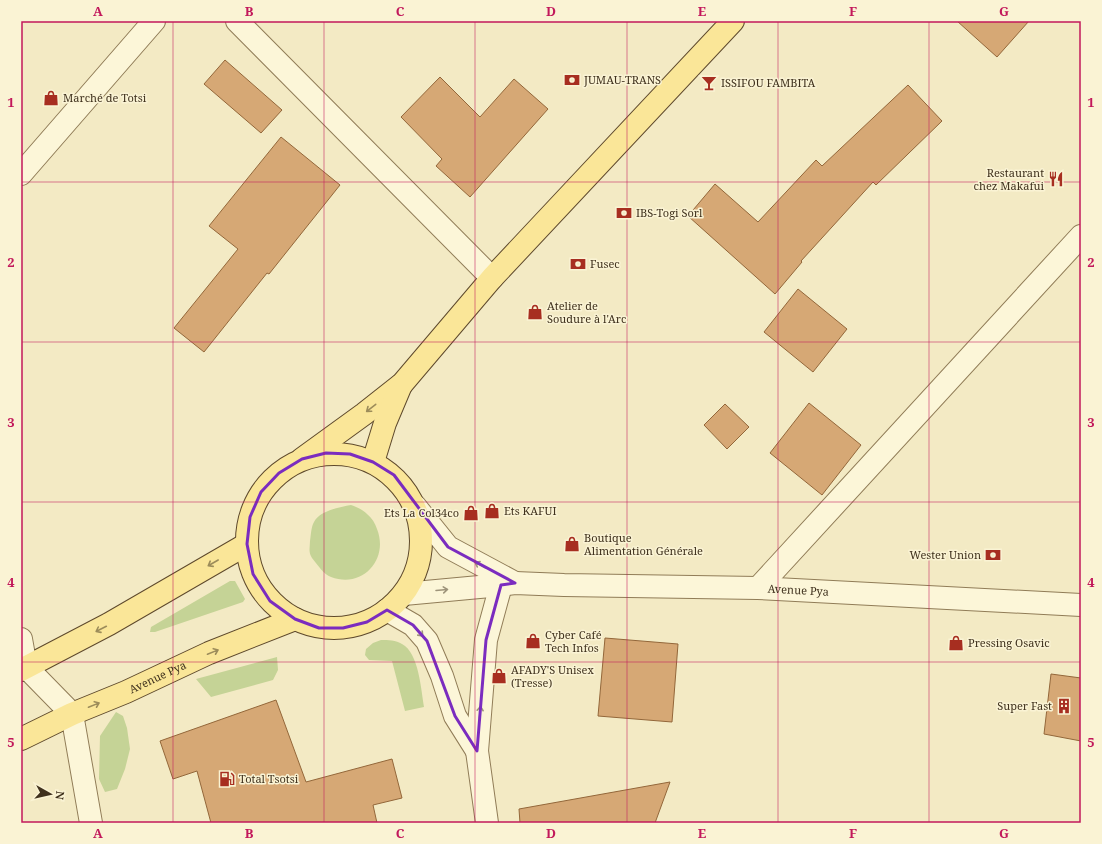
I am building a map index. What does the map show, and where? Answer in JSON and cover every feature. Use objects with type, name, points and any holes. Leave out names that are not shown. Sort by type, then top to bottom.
[{"type":"main road","points":[[302,459],[326,453],[350,454],[373,462],[394,475],[409,495],[415,506],[422,536],[418,567],[404,594],[387,610],[367,622],[343,628],[319,628],[295,619],[270,601],[253,574],[247,544],[250,517],[261,492],[279,473],[302,459],[402,384],[492,278],[733,21]]},
{"type":"main road","points":[[373,462],[385,423],[402,384]]},
{"type":"main road","points":[[23,669],[109,624],[247,544]]},
{"type":"main road","name":"Avenue Pya","points":[[21,739],[72,714],[126,692],[209,653],[295,619]]},
{"type":"street","points":[[21,174],[154,21]]},
{"type":"street","points":[[237,21],[492,278]]},
{"type":"street","points":[[758,588],[1081,236]]},
{"type":"street","points":[[415,506],[448,546],[508,584],[486,640],[477,751],[487,823]]},
{"type":"street","name":"Avenue Pya","points":[[404,594],[508,584],[758,588],[1081,605]]},
{"type":"street","points":[[387,610],[413,625],[427,641],[442,676],[455,716],[477,751]]},
{"type":"street","points":[[21,639],[23,669],[72,714],[91,823]]},
{"type":"highlighted area","points":[[326,453],[350,454],[373,462],[394,475],[448,547],[515,583],[501,585],[486,640],[477,751],[455,716],[427,641],[413,625],[387,610],[367,622],[343,628],[319,628],[295,619],[270,601],[253,574],[247,544],[250,517],[261,492],[279,473],[302,459]]},
{"type":"green space","points":[[351,505],[364,511],[373,521],[380,540],[379,551],[376,561],[363,575],[353,579],[343,580],[328,576],[321,569],[310,554],[310,541],[312,526],[320,515],[330,510]]},
{"type":"green space","points":[[230,581],[235,581],[245,599],[243,602],[155,632],[150,632],[151,627]]},
{"type":"green space","points":[[381,640],[392,640],[400,643],[408,649],[412,655],[416,663],[424,707],[405,711],[392,661],[369,660],[365,655],[366,649],[373,643]]},
{"type":"green space","points":[[277,657],[278,670],[273,680],[211,697],[196,679]]},
{"type":"green space","points":[[116,712],[123,716],[127,728],[130,749],[125,769],[117,789],[105,792],[99,779],[100,736]]},
{"type":"building","points":[[957,21],[1029,21],[997,57]]},
{"type":"building","points":[[225,60],[282,110],[261,133],[204,84]]},
{"type":"building","points":[[440,77],[480,117],[514,79],[548,109],[470,197],[436,166],[442,159],[401,117]]},
{"type":"building","points":[[908,85],[942,121],[876,185],[873,182],[801,261],[802,262],[775,294],[688,216],[715,184],[758,222],[816,160],[822,166]]},
{"type":"building","points":[[281,137],[340,185],[204,352],[174,328],[238,249],[209,226]]},
{"type":"building","points":[[798,289],[847,329],[813,372],[764,332]]},
{"type":"building","points":[[809,403],[861,445],[822,495],[770,453]]},
{"type":"building","points":[[725,404],[749,427],[727,449],[704,425]]},
{"type":"building","points":[[605,638],[678,644],[672,722],[598,716]]},
{"type":"building","name":"Super Fast","points":[[1051,674],[1081,678],[1081,741],[1044,734]]},
{"type":"building","points":[[276,700],[306,782],[392,759],[402,798],[373,805],[377,823],[211,823],[197,771],[173,779],[160,741]]},
{"type":"building","points":[[670,782],[655,823],[520,823],[519,809]]},
{"type":"place","name":"JUMAU-TRANS","points":[[572,80]]},
{"type":"place","name":"ISSIFOU FAMBITA","points":[[709,83]]},
{"type":"place","name":"Marché de Totsi","points":[[51,98]]},
{"type":"place","name":"Restaurant chez Makafui","points":[[1056,179]]},
{"type":"place","name":"IBS-Togi Sorl","points":[[624,213]]},
{"type":"place","name":"Fusec","points":[[578,264]]},
{"type":"place","name":"Atelier de Soudure à l'Arc","points":[[535,312]]},
{"type":"place","name":"Ets KAFUI","points":[[492,511]]},
{"type":"place","name":"Ets La Col34co","points":[[471,513]]},
{"type":"place","name":"Boutique Alimentation Générale","points":[[572,544]]},
{"type":"place","name":"Wester Union","points":[[993,555]]},
{"type":"place","name":"Cyber Café Tech Infos","points":[[533,641]]},
{"type":"place","name":"Pressing Osavic","points":[[956,643]]},
{"type":"place","name":"AFADY'S Unisex (Tresse)","points":[[499,676]]},
{"type":"place","name":"Super Fast","points":[[1064,706]]},
{"type":"place","name":"Total Tsotsi","points":[[227,779]]}]
